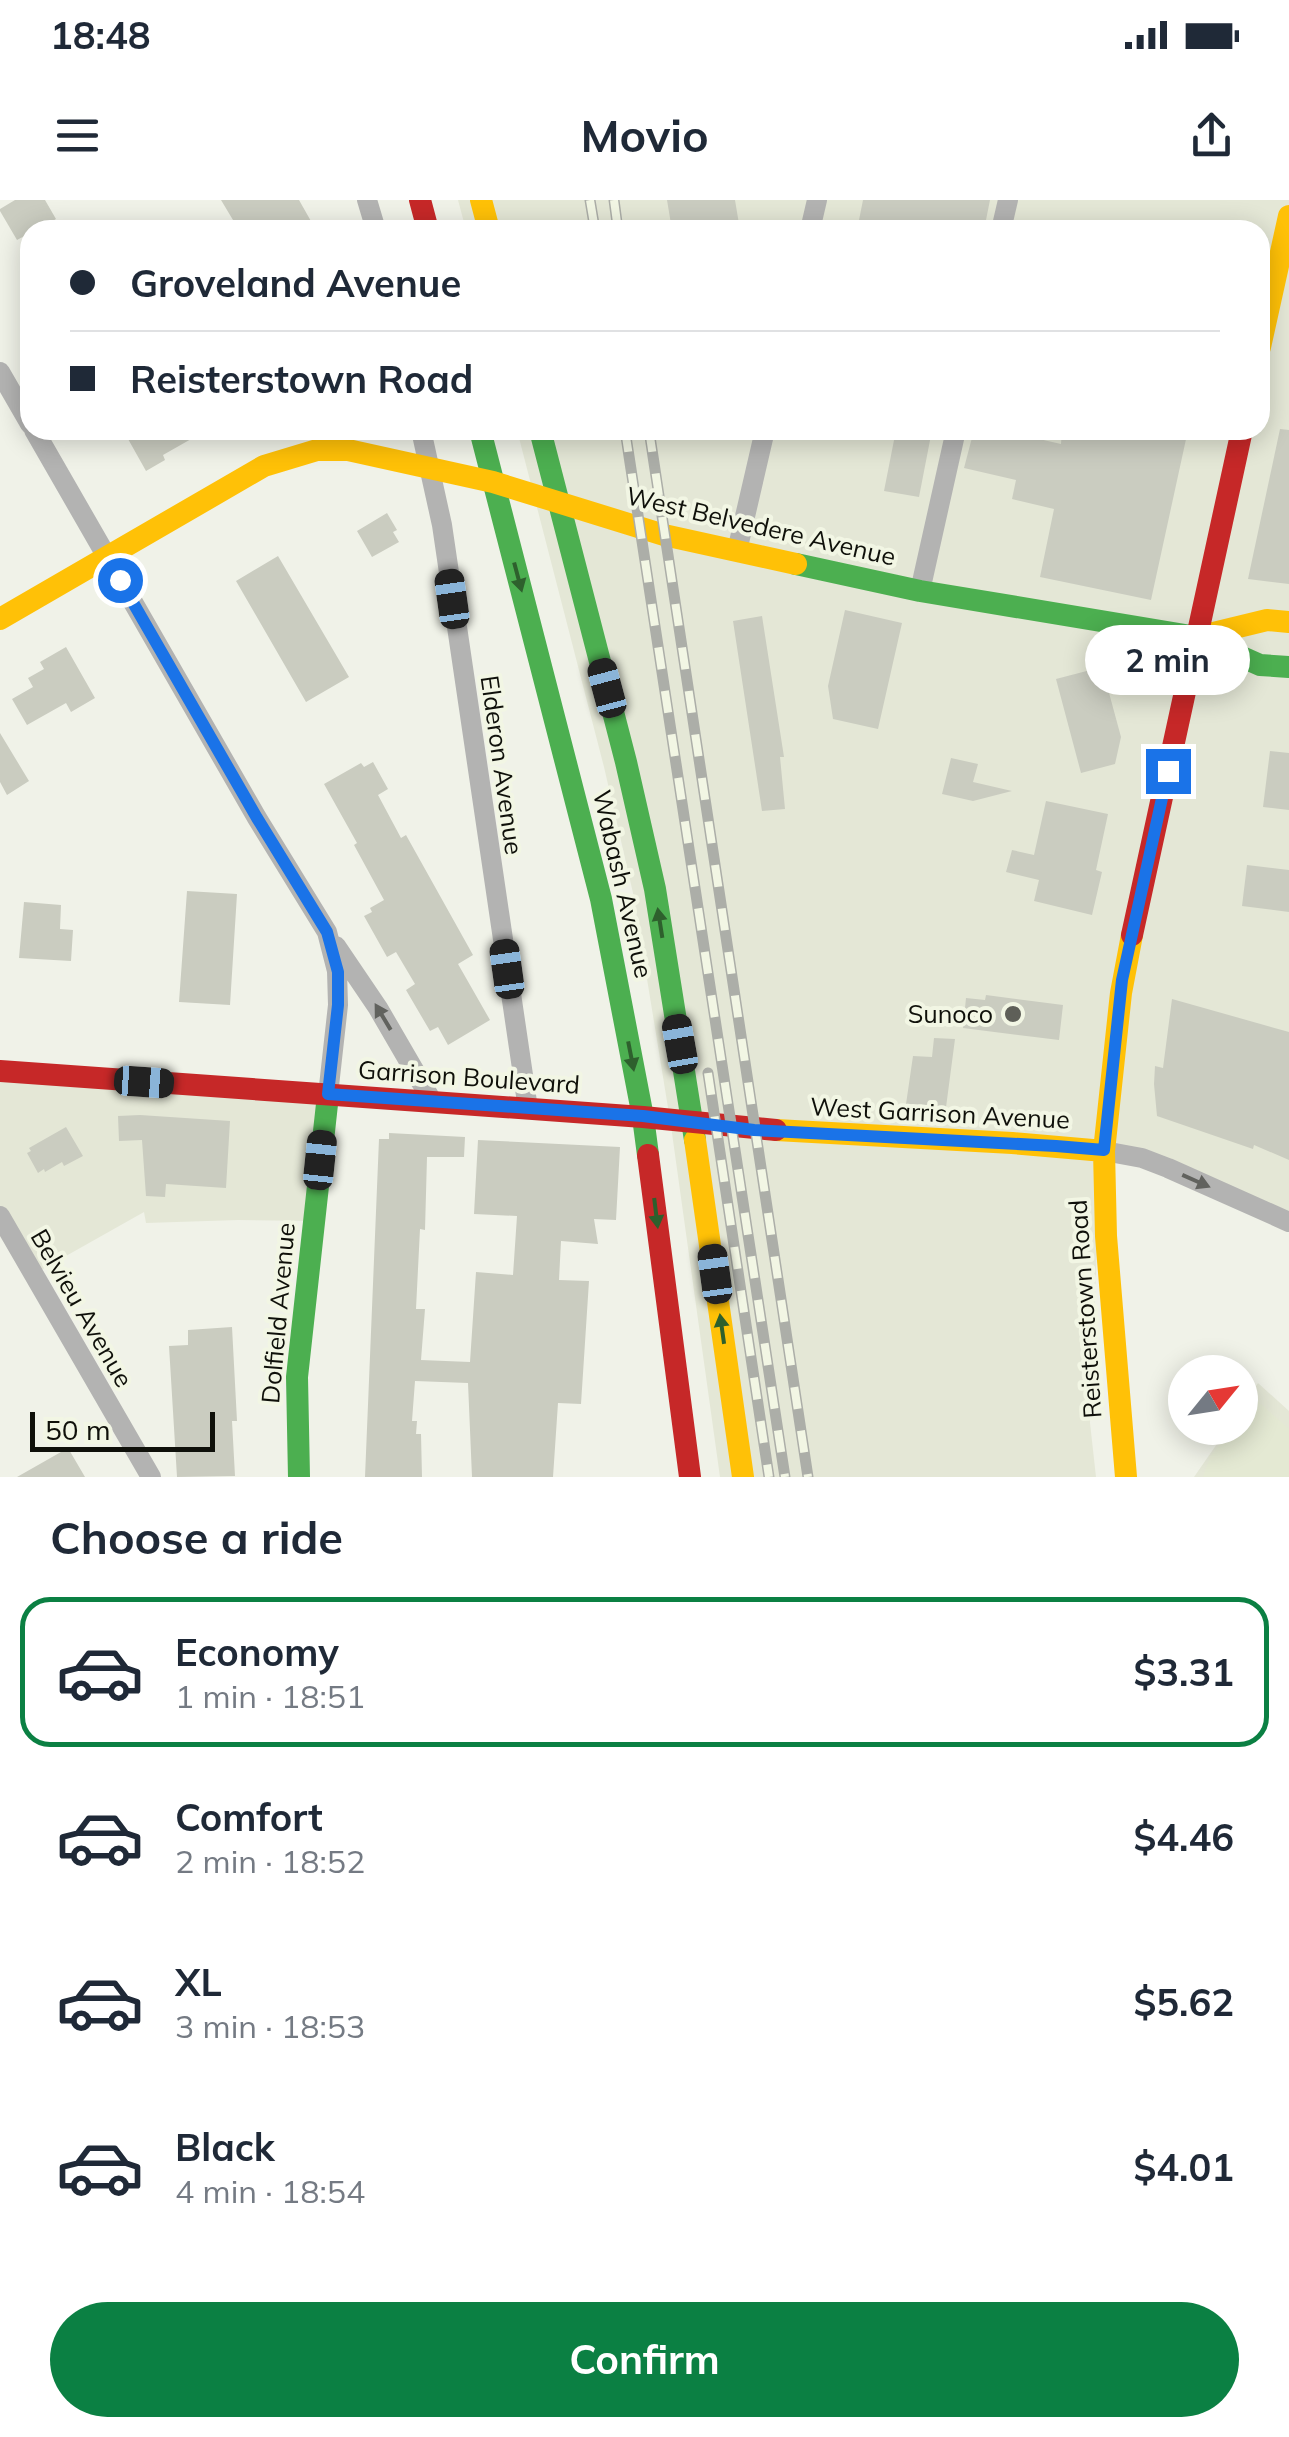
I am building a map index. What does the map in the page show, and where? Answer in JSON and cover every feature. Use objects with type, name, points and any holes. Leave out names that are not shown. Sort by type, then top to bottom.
[{"type":"main road","points":[[1270,302],[1289,216]]},
{"type":"main road","name":"Wabash Avenue","points":[[482,440],[604,917],[643,1116],[690,1477]]},
{"type":"main road","name":"Wabash Avenue","points":[[542,440],[655,889],[694,1122],[743,1477]]},
{"type":"main road","name":"Reisterstown Road","points":[[1126,1477],[1106,1236],[1104,1150],[1122,980],[1240,440]]},
{"type":"main road","name":"West Belvedere Avenue","points":[[0,620],[264,466],[317,450],[348,450],[493,482],[647,531],[920,591],[1197,637],[1260,665],[1289,667]]},
{"type":"main road","name":"West Belvedere Avenue","points":[[1197,637],[1267,620],[1289,622]]},
{"type":"main road","name":"Garrison Boulevard","points":[[0,1071],[643,1116],[754,1130]]},
{"type":"main road","name":"Dolfield Avenue","points":[[299,1477],[296,1377],[328,1094]]},
{"type":"main road","name":"West Garrison Avenue","points":[[754,1130],[1104,1150]]},
{"type":"street","points":[[0,372],[20,407]]},
{"type":"street","points":[[40,440],[257,818],[432,1101]]},
{"type":"street","name":"Elderon Avenue","points":[[423,440],[442,525],[528,1109]]},
{"type":"street","points":[[737,551],[762,440]]},
{"type":"street","points":[[920,591],[954,440]]},
{"type":"street","points":[[327,932],[338,972],[328,1094]]},
{"type":"street","name":"West Garrison Avenue","points":[[1104,1150],[1168,1168],[1289,1222]]},
{"type":"street","name":"Belvieu Avenue","points":[[0,1216],[150,1477]]},
{"type":"shaded area","points":[[458,200],[1289,200],[1289,1224],[1101,1149],[1090,1423],[1096,1477],[720,1477],[671,1126],[633,893],[520,440],[1270,440],[1270,220],[463,220]]},
{"type":"shaded area","points":[[0,1074],[331,1096],[313,1221],[146,1223],[144,1212],[34,1274],[0,1218]]},
{"type":"shaded area","points":[[1258,1383],[1289,1411],[1289,1477],[1194,1477],[1216,1445],[1258,1445]]},
{"type":"shaded area","points":[[1258,1402],[1289,1429],[1289,1477],[1203,1477],[1220,1445],[1258,1445]]},
{"type":"building","points":[[15,200],[45,200],[56,219],[20,220],[17,240],[0,209]]},
{"type":"building","points":[[221,200],[299,200],[310,220],[233,220]]},
{"type":"building","points":[[667,200],[735,200],[738,220],[670,220]]},
{"type":"building","points":[[863,200],[990,200],[986,220],[859,220]]},
{"type":"building","points":[[1280,429],[1289,430],[1289,584],[1248,579]]},
{"type":"building","points":[[129,440],[189,440],[163,455],[165,460],[146,471]]},
{"type":"building","points":[[894,440],[930,440],[919,497],[884,491]]},
{"type":"building","points":[[971,440],[1044,440],[1061,444],[1061,440],[1186,440],[1151,600],[1040,577],[1054,509],[1012,499],[1016,480],[964,468]]},
{"type":"building","points":[[387,513],[399,542],[372,557],[357,531]]},
{"type":"building","points":[[278,556],[349,677],[306,702],[236,581]]},
{"type":"building","points":[[845,610],[902,623],[878,729],[833,719],[828,686]]},
{"type":"building","points":[[762,616],[784,757],[780,757],[785,809],[762,811],[733,621]]},
{"type":"building","points":[[66,647],[95,698],[71,712],[66,703],[27,725],[12,699],[33,687],[28,678],[44,669],[40,662]]},
{"type":"building","points":[[1102,667],[1121,737],[1115,764],[1081,773],[1056,679]]},
{"type":"building","points":[[0,733],[29,781],[7,795],[0,782]]},
{"type":"building","points":[[1270,751],[1289,753],[1289,810],[1263,807]]},
{"type":"building","points":[[951,758],[978,764],[973,782],[1012,791],[973,801],[942,794]]},
{"type":"building","points":[[373,762],[388,789],[378,795],[401,838],[406,835],[473,955],[458,964],[490,1020],[448,1045],[438,1027],[430,1031],[406,990],[415,984],[396,952],[387,957],[364,916],[384,900],[324,784],[361,763],[364,767]]},
{"type":"building","points":[[1046,801],[1108,814],[1096,870],[1102,872],[1092,915],[1034,901],[1039,880],[1006,872],[1012,850],[1034,855]]},
{"type":"building","points":[[1247,865],[1289,870],[1289,912],[1242,906]]},
{"type":"building","points":[[187,891],[237,894],[230,1005],[179,1002]]},
{"type":"building","points":[[24,902],[61,905],[60,929],[73,930],[71,961],[19,958]]},
{"type":"building","name":"Sunoco","points":[[986,995],[1063,1005],[1059,1040],[963,1028],[966,998],[985,1000]]},
{"type":"building","points":[[1172,999],[1289,1032],[1289,1160],[1254,1145],[1253,1149],[1157,1116],[1155,1066],[1163,1068]]},
{"type":"building","points":[[934,1038],[955,1039],[945,1115],[905,1111],[913,1056],[932,1057]]},
{"type":"building","points":[[118,1116],[230,1121],[226,1188],[166,1184],[165,1197],[146,1196],[142,1140],[119,1141]]},
{"type":"building","points":[[66,1127],[83,1156],[38,1173],[27,1153],[29,1148]]},
{"type":"building","points":[[389,1133],[465,1137],[464,1157],[427,1157],[425,1230],[420,1229],[416,1309],[425,1309],[421,1360],[470,1362],[476,1272],[513,1275],[517,1216],[474,1214],[478,1140],[620,1147],[616,1220],[594,1219],[598,1244],[561,1241],[559,1280],[589,1281],[581,1404],[558,1403],[553,1477],[472,1477],[468,1383],[415,1381],[412,1421],[417,1421],[416,1434],[421,1434],[422,1477],[365,1477],[379,1139],[389,1139]]},
{"type":"building","points":[[232,1327],[237,1421],[232,1421],[235,1476],[177,1477],[169,1346],[188,1345],[188,1330]]},
{"type":"building","points":[[68,1448],[85,1477],[17,1477]]},
{"type":"railway","points":[[590,200],[593,220]]},
{"type":"railway","points":[[614,200],[617,220]]},
{"type":"railway","points":[[627,440],[785,1477]]},
{"type":"railway","points":[[651,440],[808,1477]]},
{"type":"railway","points":[[708,1073],[769,1477]]},
{"type":"traffic: fast","points":[[483,440],[601,899],[648,1155]]},
{"type":"traffic: fast","points":[[543,440],[655,889],[695,1140]]},
{"type":"traffic: fast","points":[[796,564],[920,591],[1197,637],[1260,665],[1289,667]]},
{"type":"traffic: fast","points":[[299,1477],[297,1377],[328,1095]]},
{"type":"traffic: slow","points":[[481,200],[486,220]]},
{"type":"traffic: slow","points":[[1270,302],[1289,216]]},
{"type":"traffic: slow","points":[[0,619],[264,466],[317,450],[348,450],[493,482],[664,535],[796,564]]},
{"type":"traffic: slow","points":[[1197,637],[1267,620],[1289,622]]},
{"type":"traffic: slow","points":[[1126,1477],[1106,1236],[1104,1151],[1121,993],[1132,935]]},
{"type":"traffic: slow","points":[[776,1130],[1104,1151]]},
{"type":"traffic: slow","points":[[695,1140],[743,1477]]},
{"type":"traffic: jam","points":[[420,200],[425,220]]},
{"type":"traffic: jam","points":[[1132,935],[1240,440]]},
{"type":"traffic: jam","points":[[0,1071],[776,1130]]},
{"type":"traffic: jam","points":[[648,1155],[690,1477]]},
{"type":"place","name":"Sunoco","points":[[1013,1014]]},
{"type":"route","points":[[120,580],[327,932],[338,972],[328,1094],[643,1116],[754,1130],[1104,1150],[1122,980],[1168,771]]}]
